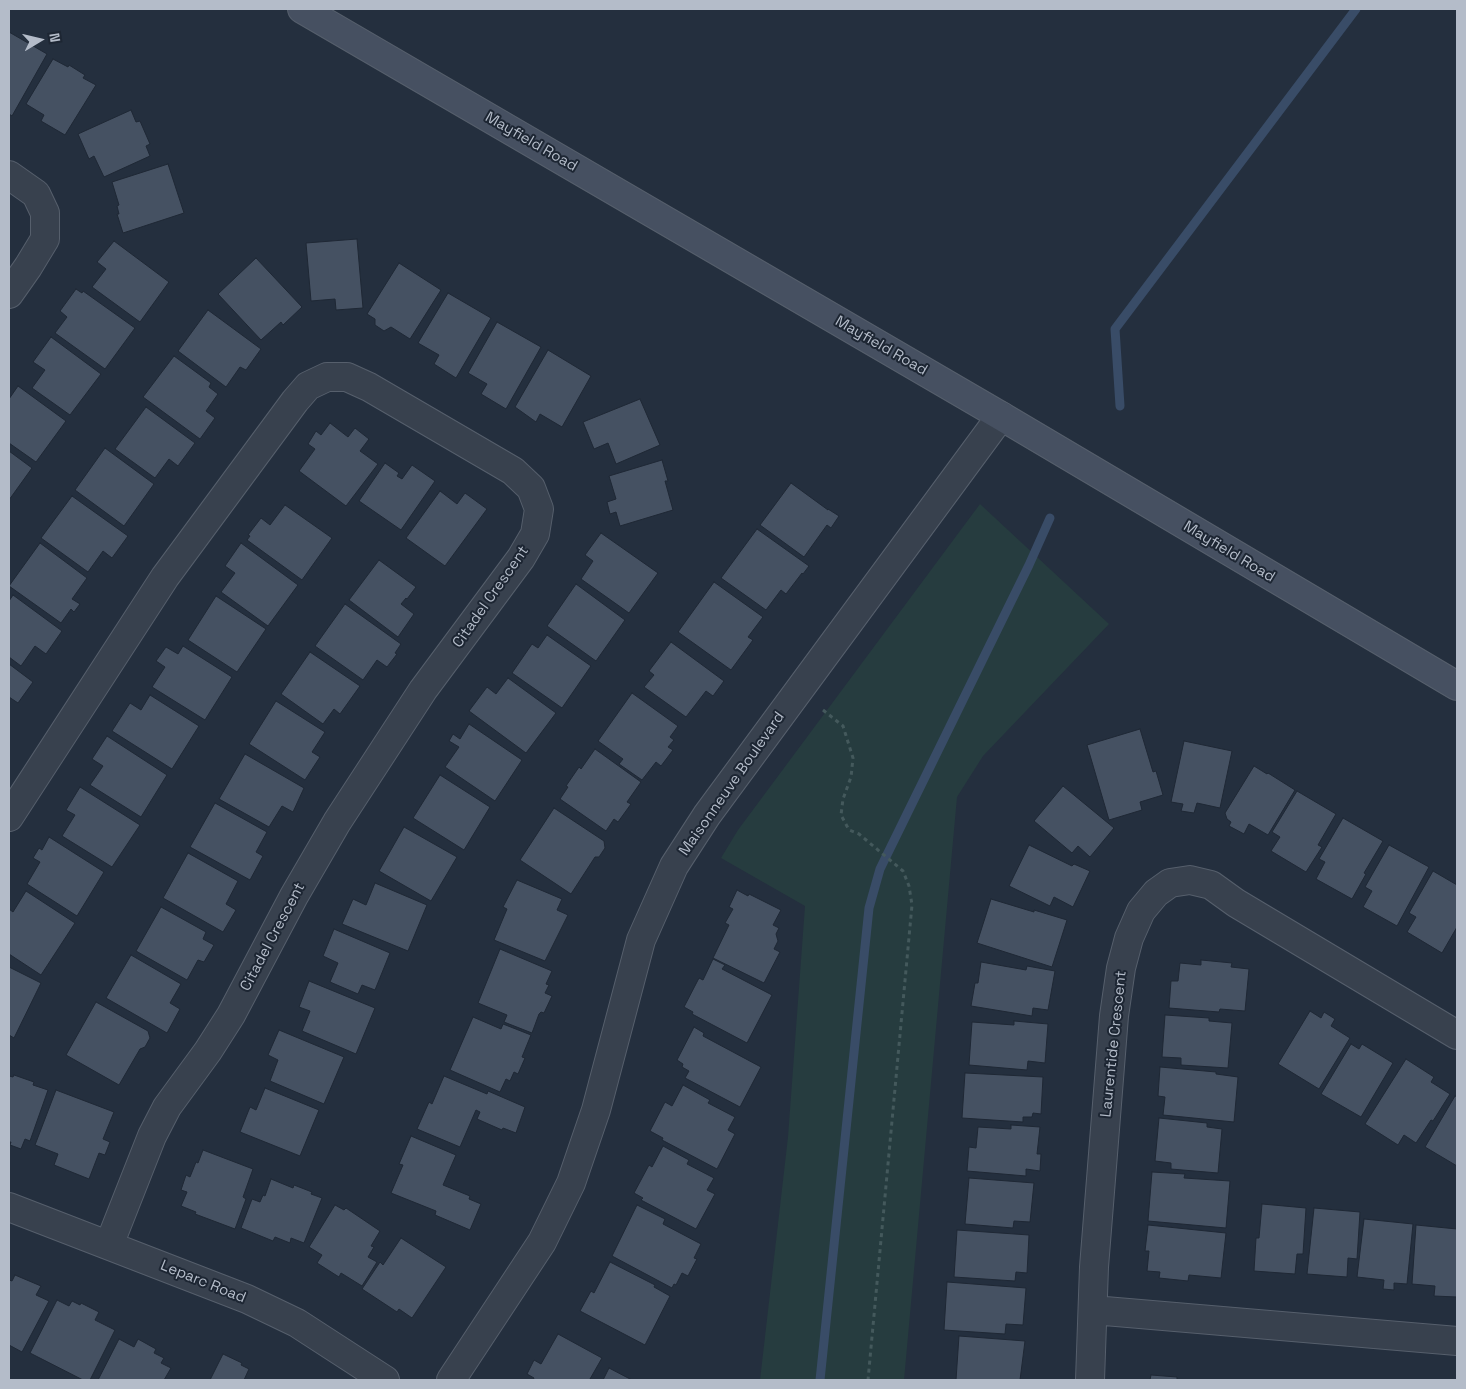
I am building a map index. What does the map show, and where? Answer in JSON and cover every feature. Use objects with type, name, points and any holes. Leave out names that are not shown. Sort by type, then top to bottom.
[{"type":"main road","name":"Mayfield Road","points":[[302,9],[1001,416],[1457,686]]},
{"type":"street","points":[[9,175],[36,194],[45,213],[45,239],[9,294]]},
{"type":"street","name":"Citadel Crescent","points":[[9,817],[165,577],[294,401],[308,386],[327,377],[334,377],[347,378],[369,387],[513,471],[531,488],[539,509],[535,534],[521,558],[423,690],[333,830],[294,896],[231,1015],[208,1051],[168,1106],[152,1136],[109,1245]]},
{"type":"street","name":"Maisonneuve Boulevard","points":[[451,1380],[542,1242],[571,1183],[596,1110],[641,940],[674,866],[707,815],[1001,416]]},
{"type":"street","name":"Laurentide Crescent","points":[[1090,1380],[1095,1248],[1113,1025],[1120,968],[1129,938],[1141,911],[1156,893],[1170,883],[1183,881],[1190,880],[1211,885],[1236,904],[1457,1035]]},
{"type":"street","name":"Leparc Road","points":[[9,1207],[247,1299],[297,1323],[386,1380]]},
{"type":"street","points":[[1093,1310],[1457,1341]]},
{"type":"path","points":[[823,710],[843,726],[853,758],[851,777],[843,799],[841,815],[849,830],[859,834],[893,861],[902,871],[909,886],[912,905],[868,1380]]},
{"type":"green space","points":[[980,504],[1109,624],[983,756],[957,797],[904,1380],[760,1380],[788,1137],[805,906],[721,858],[738,830]]},
{"type":"building","points":[[9,32],[47,54],[12,116],[9,114]]},
{"type":"building","points":[[53,59],[68,67],[69,65],[85,75],[83,78],[96,85],[65,135],[41,121],[44,115],[26,104]]},
{"type":"building","points":[[131,110],[136,122],[140,121],[150,144],[146,146],[150,156],[104,177],[94,156],[89,159],[78,134]]},
{"type":"building","points":[[168,164],[184,213],[123,233],[117,214],[119,214],[117,206],[119,205],[112,182]]},
{"type":"building","points":[[357,239],[363,308],[336,310],[335,299],[311,301],[306,243]]},
{"type":"building","points":[[114,241],[169,282],[140,322],[92,287],[106,269],[97,262]]},
{"type":"building","points":[[256,258],[302,307],[283,325],[281,322],[261,340],[218,294]]},
{"type":"building","points":[[399,263],[441,290],[410,339],[391,327],[384,331],[375,325],[375,319],[367,314]]},
{"type":"building","points":[[76,289],[82,293],[83,291],[135,328],[105,369],[55,333],[67,317],[60,311]]},
{"type":"building","points":[[448,293],[491,318],[456,378],[434,364],[439,355],[418,343]]},
{"type":"building","points":[[208,310],[261,349],[246,370],[240,367],[226,387],[178,351]]},
{"type":"building","points":[[497,322],[541,347],[506,409],[481,394],[487,384],[468,373]]},
{"type":"building","points":[[51,337],[101,374],[70,415],[32,388],[45,370],[33,362]]},
{"type":"building","points":[[548,350],[591,376],[562,427],[540,414],[536,422],[515,407]]},
{"type":"building","points":[[174,356],[211,383],[209,387],[218,394],[206,411],[215,418],[200,439],[143,397]]},
{"type":"building","points":[[18,386],[66,421],[36,462],[9,443],[9,399]]},
{"type":"building","points":[[640,399],[660,445],[616,464],[608,443],[594,449],[583,422]]},
{"type":"building","points":[[146,407],[195,443],[178,466],[169,459],[155,478],[115,449]]},
{"type":"building","points":[[330,423],[348,437],[355,428],[369,439],[360,451],[378,464],[346,506],[299,471],[315,449],[308,444],[316,431],[321,435]]},
{"type":"building","points":[[105,448],[154,484],[124,526],[75,490]]},
{"type":"building","points":[[9,451],[32,468],[9,500]]},
{"type":"building","points":[[662,460],[668,481],[665,481],[673,510],[620,526],[616,512],[610,514],[607,502],[616,499],[609,476]]},
{"type":"building","points":[[385,463],[399,473],[397,476],[402,479],[412,465],[435,481],[401,530],[359,501]]},
{"type":"building","points":[[791,483],[839,516],[831,528],[827,525],[804,557],[760,525]]},
{"type":"building","points":[[440,491],[457,504],[465,493],[487,509],[445,566],[406,538]]},
{"type":"building","points":[[72,496],[128,536],[112,558],[103,551],[88,572],[41,538]]},
{"type":"building","points":[[285,505],[332,538],[302,580],[247,540],[250,536],[248,535],[261,518],[270,525]]},
{"type":"building","points":[[757,529],[809,566],[786,594],[781,590],[766,610],[721,578]]},
{"type":"building","points":[[601,533],[658,573],[629,613],[581,579],[593,561],[585,555]]},
{"type":"building","points":[[40,543],[87,578],[72,599],[80,604],[74,612],[71,609],[61,623],[9,586]]},
{"type":"building","points":[[241,543],[298,585],[268,626],[221,592],[235,573],[225,566]]},
{"type":"building","points":[[379,560],[416,587],[401,604],[414,614],[398,637],[349,600]]},
{"type":"building","points":[[714,582],[763,617],[748,637],[753,640],[731,670],[678,632]]},
{"type":"building","points":[[576,584],[625,620],[596,661],[547,626]]},
{"type":"building","points":[[13,595],[62,631],[46,654],[35,646],[21,666],[9,657],[9,601]]},
{"type":"building","points":[[216,596],[266,629],[237,672],[188,640]]},
{"type":"building","points":[[345,604],[401,644],[395,653],[397,654],[387,667],[377,660],[363,680],[315,646]]},
{"type":"building","points":[[547,635],[591,666],[562,708],[512,673],[532,644],[538,648]]},
{"type":"building","points":[[671,642],[724,681],[713,696],[706,691],[686,717],[644,687],[654,675],[649,671]]},
{"type":"building","points":[[183,646],[232,677],[205,720],[152,687],[165,667],[156,661],[166,647],[178,654]]},
{"type":"building","points":[[310,652],[360,686],[340,714],[334,709],[323,724],[281,694]]},
{"type":"building","points":[[9,664],[33,682],[18,703],[9,697]]},
{"type":"building","points":[[508,678],[556,713],[526,753],[469,711],[487,687],[496,694]]},
{"type":"building","points":[[632,693],[678,726],[670,737],[674,740],[668,747],[673,750],[661,766],[656,762],[642,780],[619,764],[623,759],[598,741]]},
{"type":"building","points":[[150,695],[199,726],[172,769],[112,731],[130,703],[141,710]]},
{"type":"building","points":[[276,701],[325,732],[312,752],[320,757],[305,780],[249,744]]},
{"type":"building","points":[[469,724],[522,760],[495,801],[445,767],[459,747],[449,741],[453,734],[460,739]]},
{"type":"building","points":[[1140,729],[1153,772],[1156,771],[1163,795],[1140,802],[1142,810],[1109,820],[1087,745]]},
{"type":"building","points":[[107,736],[167,775],[141,817],[90,785],[103,766],[92,759]]},
{"type":"building","points":[[1184,741],[1232,751],[1220,808],[1197,803],[1194,813],[1181,811],[1183,804],[1171,802]]},
{"type":"building","points":[[595,749],[641,782],[627,802],[631,804],[618,822],[614,819],[606,831],[560,799],[579,767],[581,769]]},
{"type":"building","points":[[245,754],[304,788],[293,812],[282,806],[269,827],[219,799]]},
{"type":"building","points":[[1254,766],[1295,790],[1268,835],[1249,824],[1244,834],[1229,826],[1231,822],[1227,819],[1225,813]]},
{"type":"building","points":[[440,775],[490,807],[464,850],[413,818]]},
{"type":"building","points":[[1063,786],[1114,828],[1090,857],[1078,846],[1072,853],[1034,821]]},
{"type":"building","points":[[80,787],[140,825],[112,867],[62,836],[75,815],[66,810]]},
{"type":"building","points":[[1297,791],[1336,814],[1318,845],[1322,847],[1306,872],[1271,851],[1280,837],[1272,832]]},
{"type":"building","points":[[215,803],[267,832],[256,852],[263,856],[250,880],[190,847]]},
{"type":"building","points":[[554,808],[604,841],[605,848],[599,857],[595,857],[571,894],[520,860]]},
{"type":"building","points":[[1343,818],[1383,841],[1364,873],[1366,874],[1352,899],[1316,879],[1325,862],[1319,859]]},
{"type":"building","points":[[404,827],[457,857],[431,901],[379,871]]},
{"type":"building","points":[[49,837],[104,872],[77,916],[27,884],[40,862],[33,858],[39,848],[42,850]]},
{"type":"building","points":[[1029,845],[1072,866],[1074,864],[1090,871],[1073,907],[1054,897],[1050,906],[1009,886]]},
{"type":"building","points":[[1389,845],[1429,867],[1397,926],[1363,907],[1372,891],[1365,887]]},
{"type":"building","points":[[188,853],[238,881],[226,904],[236,910],[223,932],[163,898]]},
{"type":"building","points":[[1433,871],[1457,885],[1457,927],[1442,953],[1407,932],[1416,917],[1409,913]]},
{"type":"building","points":[[517,880],[562,899],[557,910],[568,915],[545,961],[494,940],[507,909],[503,907]]},
{"type":"building","points":[[375,883],[427,905],[408,951],[342,924],[353,899],[366,905]]},
{"type":"building","points":[[737,890],[781,910],[773,925],[779,928],[776,934],[778,941],[774,949],[780,952],[764,983],[713,958],[729,925],[725,923],[733,909],[729,907]]},
{"type":"building","points":[[26,891],[75,923],[41,975],[9,954],[9,909],[13,912]]},
{"type":"building","points":[[991,899],[1067,920],[1052,967],[977,943]]},
{"type":"building","points":[[161,907],[206,932],[203,939],[214,945],[204,962],[198,960],[187,980],[136,951]]},
{"type":"building","points":[[334,929],[390,953],[375,990],[362,985],[358,994],[330,982],[338,963],[323,956]]},
{"type":"building","points":[[500,949],[552,971],[546,984],[549,985],[545,993],[552,996],[544,1013],[541,1012],[539,1014],[532,1033],[504,1022],[507,1015],[478,1003]]},
{"type":"building","points":[[131,955],[181,984],[170,1003],[180,1009],[167,1033],[106,998]]},
{"type":"building","points":[[713,959],[725,965],[722,969],[772,995],[747,1043],[692,1014],[693,1012],[684,1007],[699,978],[703,980]]},
{"type":"building","points":[[1201,960],[1232,963],[1231,967],[1249,969],[1245,1011],[1220,1009],[1219,1012],[1169,1008],[1171,981],[1178,981],[1180,963],[1201,965]]},
{"type":"building","points":[[981,962],[1026,970],[1027,966],[1055,971],[1048,1010],[1033,1008],[1032,1016],[971,1006],[975,983],[978,983]]},
{"type":"building","points":[[9,967],[41,983],[14,1038],[9,1035]]},
{"type":"building","points":[[309,981],[375,1008],[356,1054],[302,1031],[310,1011],[299,1007]]},
{"type":"building","points":[[96,1002],[148,1031],[150,1038],[145,1047],[140,1049],[119,1085],[66,1055]]},
{"type":"building","points":[[1310,1011],[1321,1018],[1324,1012],[1335,1019],[1331,1026],[1350,1038],[1319,1089],[1278,1064]]},
{"type":"building","points":[[1165,1015],[1209,1018],[1209,1021],[1232,1023],[1228,1068],[1181,1065],[1181,1058],[1162,1057]]},
{"type":"building","points":[[473,1017],[501,1029],[503,1024],[531,1035],[522,1057],[525,1058],[518,1074],[514,1072],[510,1081],[506,1079],[500,1092],[450,1070]]},
{"type":"building","points":[[1014,1021],[1048,1024],[1045,1063],[1028,1061],[1027,1070],[969,1065],[972,1022],[1014,1025]]},
{"type":"building","points":[[694,1027],[704,1033],[703,1036],[761,1067],[740,1107],[685,1078],[689,1071],[682,1067],[683,1064],[677,1060]]},
{"type":"building","points":[[279,1030],[344,1057],[324,1104],[270,1081],[278,1060],[268,1055]]},
{"type":"building","points":[[1351,1044],[1359,1049],[1362,1044],[1393,1063],[1361,1117],[1321,1094]]},
{"type":"building","points":[[1406,1059],[1434,1077],[1431,1082],[1450,1094],[1416,1143],[1404,1135],[1398,1145],[1365,1124]]},
{"type":"building","points":[[1160,1067],[1216,1072],[1216,1074],[1238,1077],[1234,1122],[1163,1115],[1165,1097],[1158,1096]]},
{"type":"building","points":[[965,1073],[1043,1077],[1041,1114],[1033,1113],[1032,1117],[1023,1117],[1023,1122],[962,1118]]},
{"type":"building","points":[[14,1075],[34,1082],[33,1085],[48,1090],[30,1141],[25,1139],[21,1149],[10,1145],[11,1142],[9,1142],[9,1076],[13,1077]]},
{"type":"building","points":[[444,1076],[487,1094],[488,1091],[525,1107],[516,1133],[503,1128],[502,1130],[477,1119],[480,1112],[476,1110],[460,1147],[417,1129],[429,1102],[432,1104]]},
{"type":"building","points":[[683,1085],[710,1100],[708,1103],[735,1117],[728,1130],[735,1134],[717,1169],[662,1140],[663,1138],[650,1131],[665,1102],[672,1106]]},
{"type":"building","points":[[265,1088],[319,1110],[300,1156],[240,1132],[250,1107],[256,1110]]},
{"type":"building","points":[[56,1090],[114,1112],[103,1139],[110,1142],[105,1155],[99,1153],[89,1179],[54,1165],[58,1154],[35,1145]]},
{"type":"building","points":[[1455,1096],[1457,1097],[1457,1166],[1425,1147]]},
{"type":"building","points":[[1159,1118],[1207,1123],[1207,1127],[1222,1129],[1218,1173],[1171,1169],[1171,1163],[1155,1161]]},
{"type":"building","points":[[1011,1125],[1040,1127],[1037,1154],[1041,1154],[1040,1171],[1026,1169],[1026,1176],[967,1171],[969,1147],[976,1148],[978,1127],[1011,1129]]},
{"type":"building","points":[[411,1136],[456,1155],[443,1185],[470,1196],[469,1199],[481,1204],[470,1230],[435,1215],[436,1211],[391,1193],[403,1165],[399,1164]]},
{"type":"building","points":[[663,1146],[689,1160],[687,1164],[714,1178],[707,1190],[715,1194],[696,1229],[641,1200],[643,1198],[634,1193],[649,1165],[652,1167]]},
{"type":"building","points":[[203,1150],[253,1169],[243,1197],[246,1199],[235,1229],[195,1214],[196,1212],[181,1206],[187,1192],[181,1190],[186,1175],[190,1177]]},
{"type":"building","points":[[1152,1172],[1185,1174],[1184,1178],[1230,1181],[1226,1228],[1148,1221]]},
{"type":"building","points":[[969,1178],[1034,1183],[1030,1222],[1014,1221],[1013,1228],[965,1224]]},
{"type":"building","points":[[271,1179],[293,1188],[294,1185],[322,1198],[304,1243],[291,1238],[290,1243],[275,1237],[273,1241],[241,1228],[252,1199],[260,1202],[263,1195],[265,1196]]},
{"type":"building","points":[[1262,1204],[1306,1208],[1303,1254],[1297,1254],[1295,1274],[1254,1271],[1256,1238],[1259,1238]]},
{"type":"building","points":[[335,1205],[344,1210],[346,1208],[380,1231],[371,1246],[374,1247],[368,1257],[377,1262],[362,1286],[341,1273],[339,1277],[317,1263],[322,1255],[309,1247]]},
{"type":"building","points":[[637,1205],[665,1219],[663,1224],[701,1244],[694,1258],[697,1259],[688,1276],[682,1273],[676,1285],[674,1284],[672,1288],[612,1256]]},
{"type":"building","points":[[1314,1208],[1360,1212],[1357,1259],[1348,1258],[1347,1277],[1307,1274]]},
{"type":"building","points":[[1364,1219],[1413,1224],[1407,1284],[1394,1283],[1394,1290],[1383,1289],[1384,1280],[1357,1277]]},
{"type":"building","points":[[1148,1225],[1226,1233],[1221,1278],[1189,1275],[1188,1281],[1159,1278],[1160,1272],[1147,1271],[1149,1251],[1145,1251]]},
{"type":"building","points":[[1416,1225],[1457,1229],[1457,1297],[1434,1296],[1435,1286],[1412,1284]]},
{"type":"building","points":[[957,1230],[1029,1235],[1027,1273],[1016,1272],[1015,1281],[954,1277]]},
{"type":"building","points":[[401,1238],[446,1267],[412,1318],[399,1309],[397,1312],[362,1289],[380,1262],[383,1265]]},
{"type":"building","points":[[610,1262],[655,1285],[654,1287],[670,1296],[645,1345],[580,1311],[591,1291],[594,1293]]},
{"type":"building","points":[[15,1275],[41,1286],[36,1295],[49,1301],[22,1352],[9,1345],[9,1280],[12,1281]]},
{"type":"building","points":[[947,1282],[1026,1288],[1023,1325],[1006,1324],[1005,1334],[944,1330]]},
{"type":"building","points":[[57,1300],[69,1306],[72,1301],[80,1305],[81,1303],[99,1312],[95,1320],[115,1330],[90,1380],[83,1380],[30,1353]]},
{"type":"building","points":[[558,1334],[602,1358],[590,1379],[593,1380],[533,1380],[534,1378],[527,1374],[534,1360],[541,1364]]},
{"type":"building","points":[[959,1336],[1025,1341],[1020,1380],[956,1380]]},
{"type":"building","points":[[119,1339],[134,1347],[138,1339],[156,1349],[154,1353],[164,1358],[161,1363],[171,1368],[164,1380],[98,1380]]},
{"type":"building","points":[[223,1354],[242,1363],[241,1365],[249,1369],[244,1380],[210,1380]]},
{"type":"building","points":[[609,1368],[632,1380],[603,1380]]},
{"type":"building","points":[[1151,1375],[1177,1377],[1177,1380],[1150,1380]]},
{"type":"waterway","points":[[1120,406],[1115,329],[1356,9]]},
{"type":"waterway","points":[[820,1380],[869,908],[880,869],[1029,565],[1050,518]]}]
